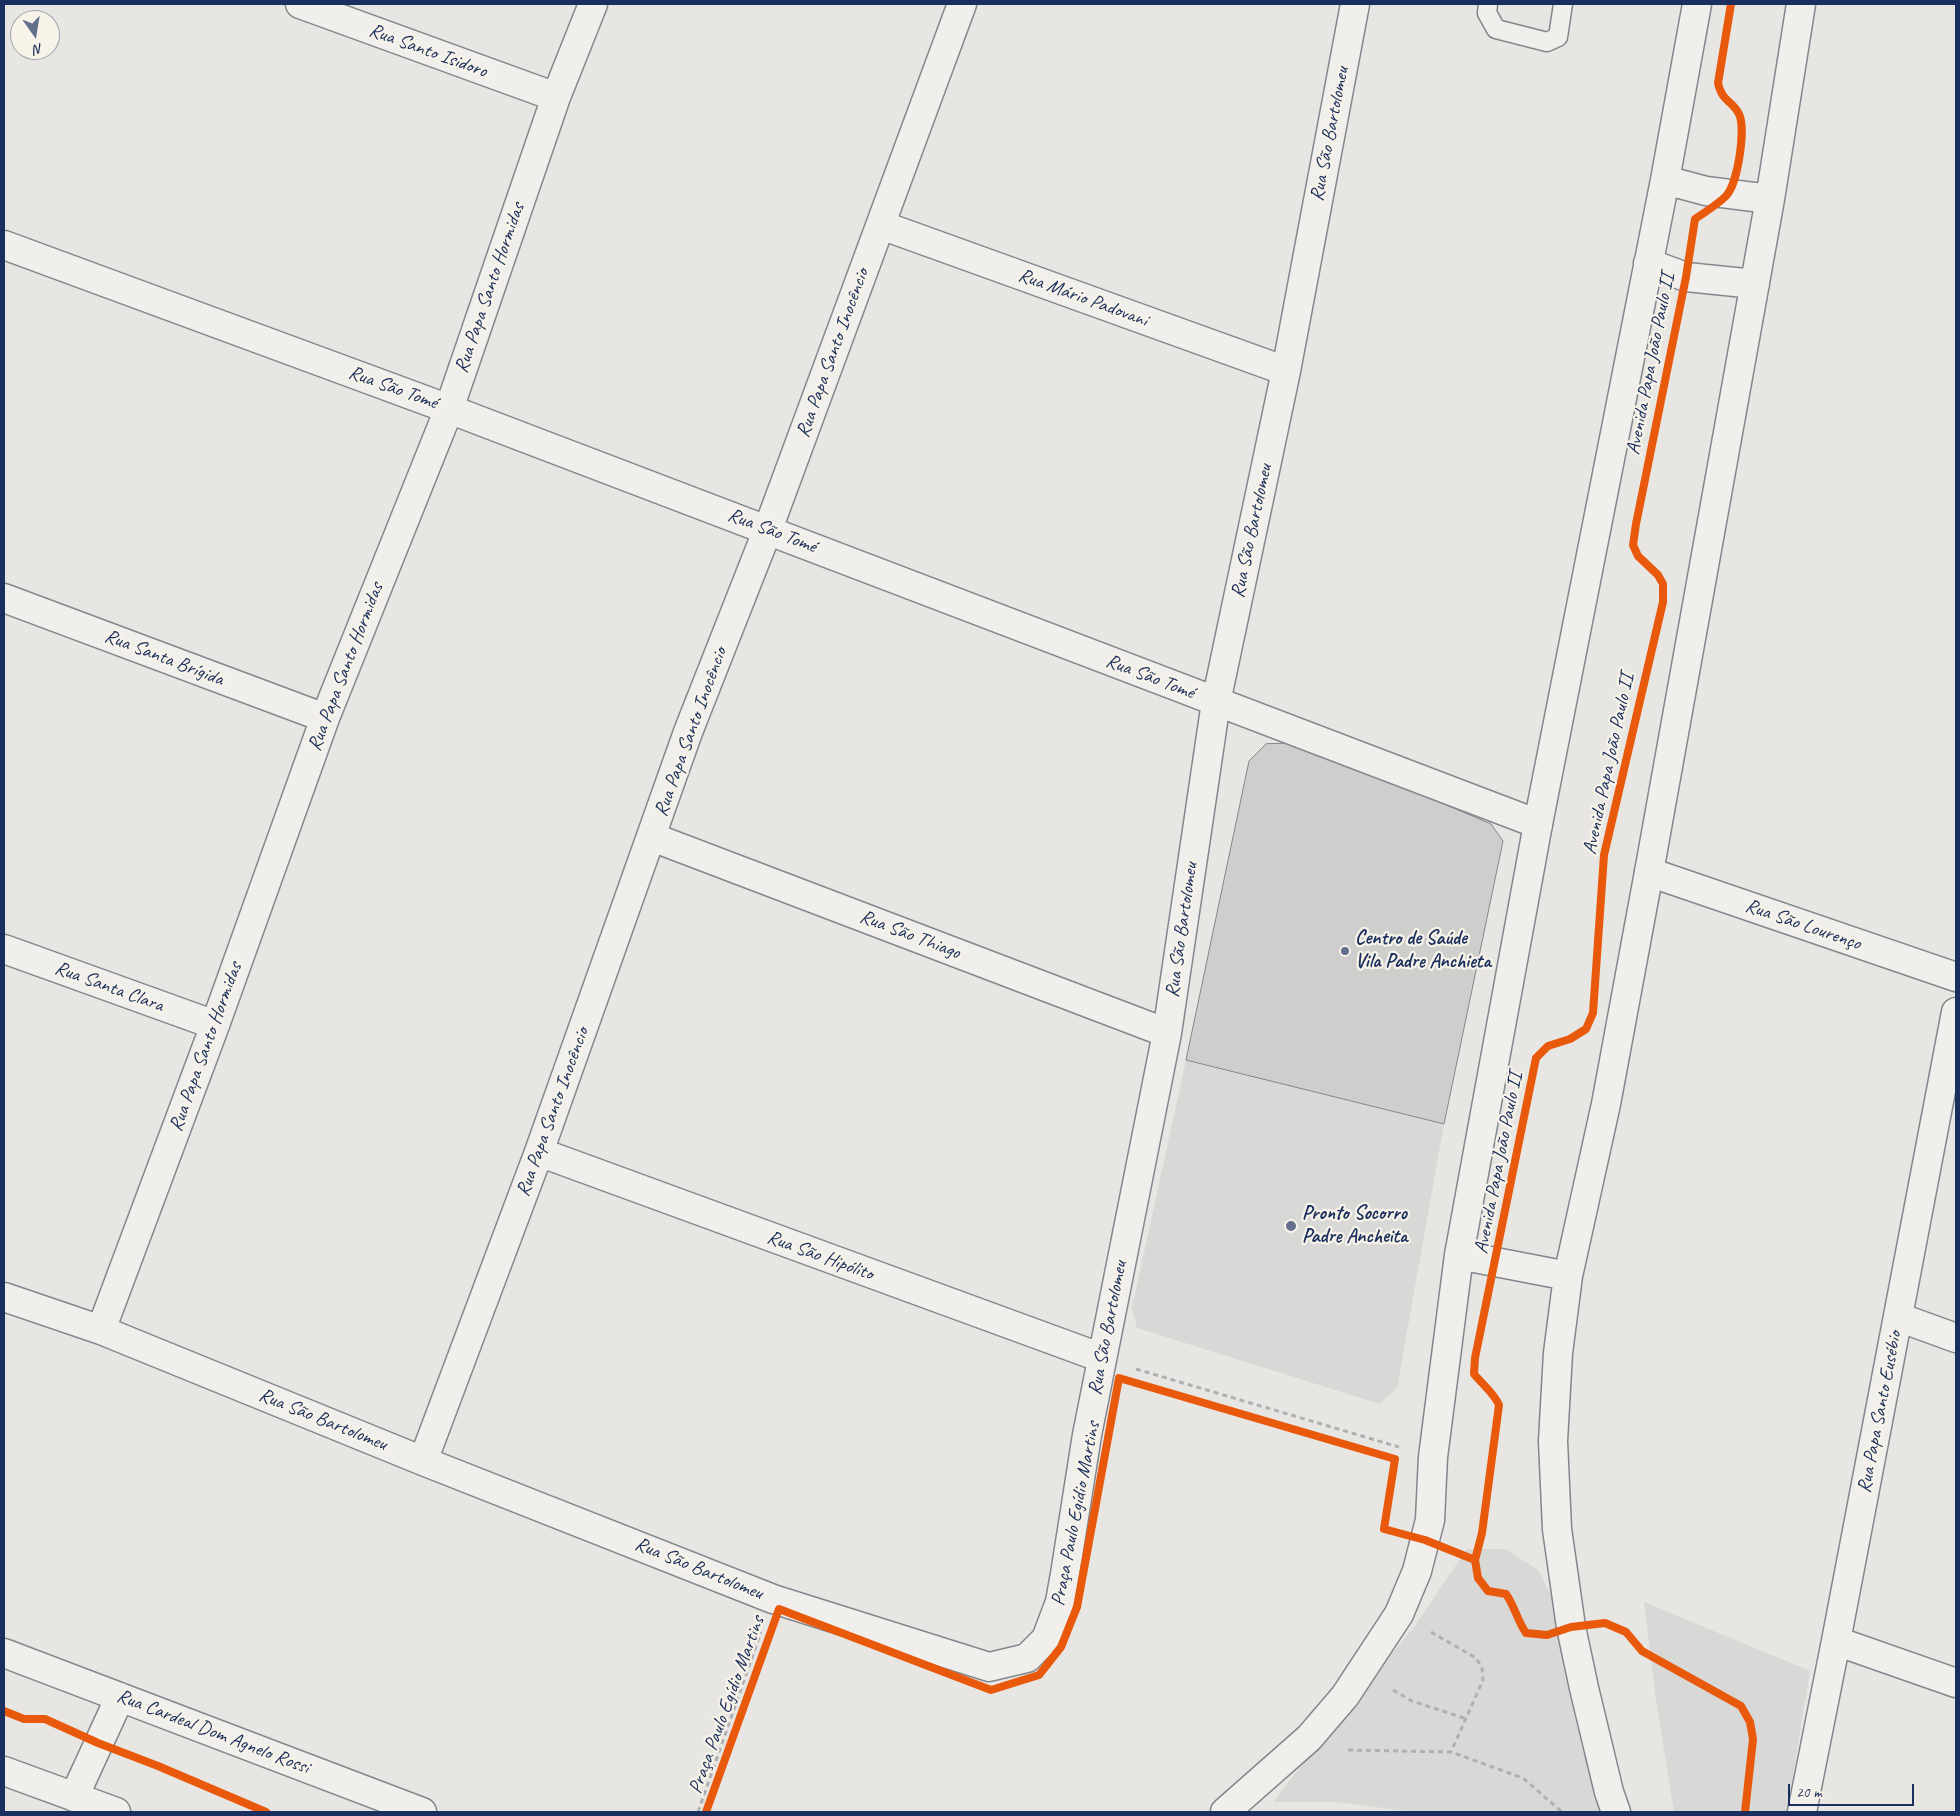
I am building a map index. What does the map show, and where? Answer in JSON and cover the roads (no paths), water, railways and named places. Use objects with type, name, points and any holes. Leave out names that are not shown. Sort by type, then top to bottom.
[{"type":"street","name":"Rua Santo Isidoro","points":[[300,4],[556,97]]},
{"type":"street","name":"Rua Papa Santo Hormidas","points":[[101,1330],[215,1024],[325,718],[448,409],[556,97],[593,4]]},
{"type":"street","name":"Rua Papa Santo Inocêncio","points":[[423,1460],[539,1152],[688,732],[768,530],[962,4]]},
{"type":"street","name":"Rua São Bartolomeu","points":[[4,1297],[101,1330],[773,1599],[989,1667],[1027,1658],[1046,1639],[1060,1602],[1085,1444],[1167,1033],[1216,702],[1286,371],[1355,4]]},
{"type":"street","name":"Avenida Papa João Paulo II","points":[[1225,1812],[1309,1738],[1345,1696],[1399,1614],[1417,1571],[1430,1520],[1433,1457],[1459,1255],[1538,824],[1665,180],[1697,4]]},
{"type":"street","points":[[1616,1812],[1609,1792],[1577,1653],[1557,1529],[1553,1441],[1558,1353],[1568,1276],[1606,1104],[1755,284],[1801,4]]},
{"type":"street","points":[[1665,180],[1706,191],[1770,199]]},
{"type":"street","name":"Rua Mário Padovani","points":[[881,225],[1286,371]]},
{"type":"street","name":"Rua São Tomé","points":[[4,244],[448,409],[1538,824]]},
{"type":"street","points":[[1648,263],[1686,277],[1755,284]]},
{"type":"street","name":"Rua Santa Brígida","points":[[4,598],[325,718]]},
{"type":"street","name":"Rua São Thiago","points":[[652,837],[1167,1033]]},
{"type":"street","name":"Rua São Lourenço","points":[[1649,872],[1956,977]]},
{"type":"street","name":"Rua Santa Clara","points":[[4,949],[215,1024]]},
{"type":"street","name":"Rua Papa Santo Eusébio","points":[[1802,1812],[1956,1012]]},
{"type":"street","name":"Rua São Hipólito","points":[[539,1152],[1102,1358]]},
{"type":"street","points":[[1459,1255],[1568,1276]]},
{"type":"street","points":[[1898,1317],[1956,1338]]},
{"type":"street","points":[[1836,1641],[1956,1683]]},
{"type":"street","name":"Rua Cardeal Dom Agnelo Rossi","points":[[4,1653],[422,1812]]},
{"type":"street","points":[[74,1797],[120,1697]]},
{"type":"street","points":[[4,1771],[116,1812]]},
{"type":"lane","points":[[1488,4],[1487,13],[1496,30],[1547,42],[1558,37],[1563,4]]},
{"type":"place","name":"Centro de Saúde Vila Padre Anchieta","points":[[1345,951]]},
{"type":"place","name":"Pronto Socorro Padre Ancheita","points":[[1291,1226]]}]
